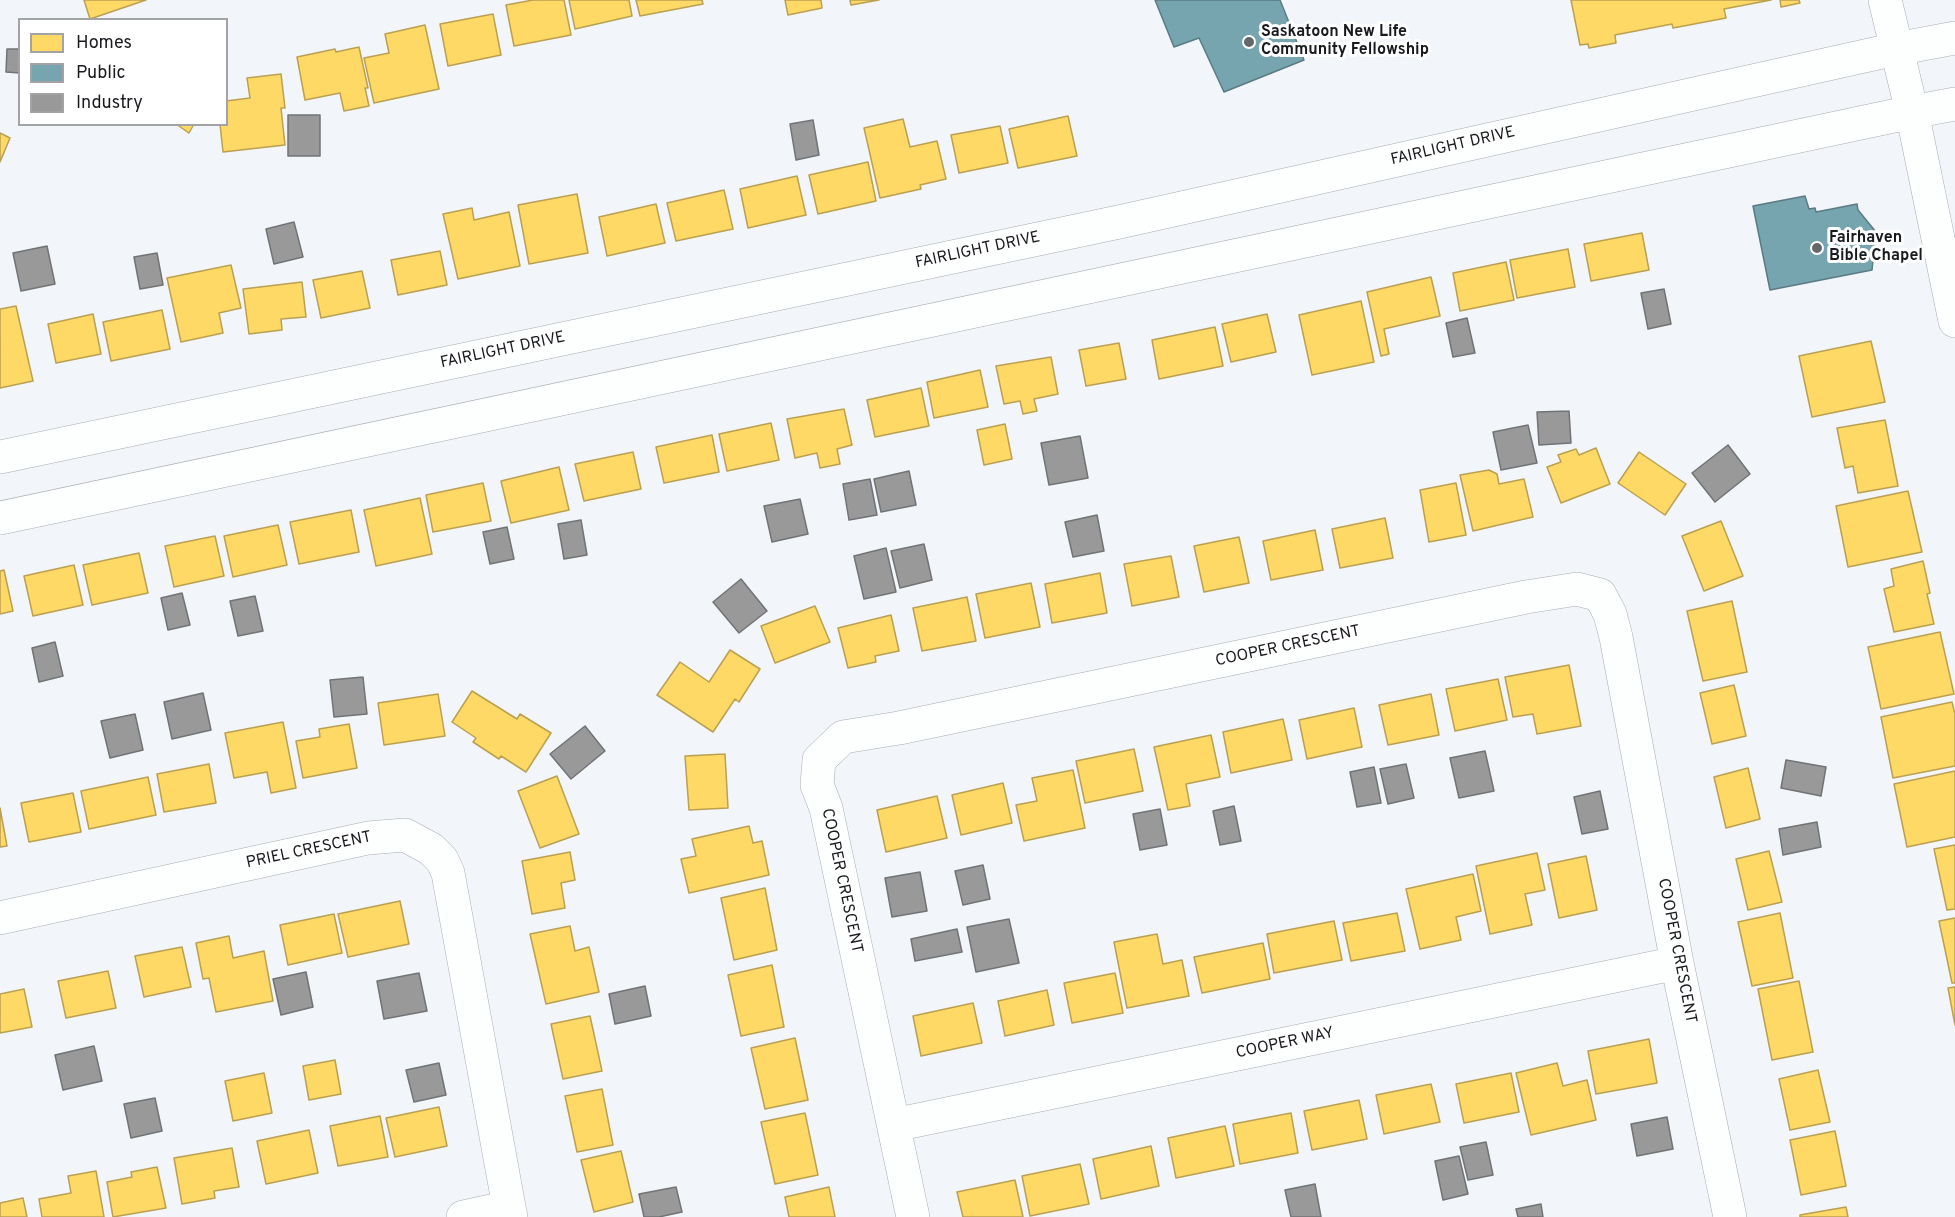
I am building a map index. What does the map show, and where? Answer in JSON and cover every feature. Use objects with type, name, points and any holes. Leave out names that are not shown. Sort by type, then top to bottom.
[{"type":"main road","points":[[1885,0],[1912,112],[1955,321]]},
{"type":"main road","name":"FAIRLIGHT DRIVE","points":[[0,457],[1119,222],[1896,49],[1955,39]]},
{"type":"main road","points":[[0,518],[1955,104]]},
{"type":"main road","name":"COOPER CRESCENT","points":[[913,1217],[826,808],[817,785],[819,760],[843,737],[899,729],[1526,597],[1577,589],[1600,595],[1610,614],[1616,637],[1677,963],[1730,1217]]},
{"type":"main road","name":"PRIEL CRESCENT","points":[[0,918],[368,838],[405,835],[431,849],[441,860],[448,873],[510,1212],[464,1217]]},
{"type":"main road","name":"COOPER WAY","points":[[894,1125],[1677,963]]},
{"type":"building: Homes","points":[[84,0],[146,0],[93,18],[90,18]]},
{"type":"building: Homes","points":[[533,0],[564,0],[571,35],[514,46],[506,5]]},
{"type":"building: Homes","points":[[569,0],[629,0],[632,16],[575,29]]},
{"type":"building: Homes","points":[[636,0],[702,0],[703,4],[640,16]]},
{"type":"building: Homes","points":[[785,0],[821,0],[822,8],[788,15]]},
{"type":"building: Homes","points":[[850,0],[879,0],[851,5]]},
{"type":"building: Homes","points":[[1571,0],[1771,0],[1724,9],[1726,18],[1673,28],[1672,24],[1615,35],[1616,43],[1589,48],[1588,44],[1580,45]]},
{"type":"building: Homes","points":[[1780,0],[1799,0],[1800,3],[1781,7]]},
{"type":"building: Homes","points":[[493,14],[501,55],[448,66],[440,24]]},
{"type":"building: Homes","points":[[425,25],[439,89],[374,103],[364,58],[389,53],[385,34]]},
{"type":"building: Homes","points":[[359,47],[368,88],[365,88],[369,106],[344,111],[340,93],[305,100],[297,57],[335,49],[336,52]]},
{"type":"building: Homes","points":[[281,74],[285,108],[281,108],[285,145],[223,152],[220,126],[228,126],[228,101],[250,98],[247,78]]},
{"type":"building: Homes","points":[[1068,116],[1077,156],[1018,168],[1009,129]]},
{"type":"building: Homes","points":[[903,119],[910,147],[937,141],[946,179],[920,185],[921,189],[880,198],[864,128]]},
{"type":"building: Homes","points":[[179,126],[193,126],[189,133]]},
{"type":"building: Homes","points":[[1000,126],[1008,163],[959,173],[951,135]]},
{"type":"building: Homes","points":[[0,133],[10,138],[0,162]]},
{"type":"building: Homes","points":[[868,162],[876,201],[818,214],[809,175]]},
{"type":"building: Homes","points":[[797,176],[806,215],[748,228],[740,189]]},
{"type":"building: Homes","points":[[724,190],[733,229],[676,241],[667,203]]},
{"type":"building: Homes","points":[[577,194],[588,253],[529,264],[518,205]]},
{"type":"building: Homes","points":[[656,204],[665,243],[607,256],[599,217]]},
{"type":"building: Homes","points":[[472,208],[474,220],[509,212],[520,266],[458,279],[443,214]]},
{"type":"building: Homes","points":[[1642,233],[1649,270],[1591,281],[1584,244]]},
{"type":"building: Homes","points":[[1568,249],[1575,287],[1517,298],[1510,260]]},
{"type":"building: Homes","points":[[440,251],[447,285],[398,295],[391,260]]},
{"type":"building: Homes","points":[[1506,262],[1514,300],[1460,311],[1453,273]]},
{"type":"building: Homes","points":[[231,265],[241,308],[219,313],[223,333],[181,342],[167,278]]},
{"type":"building: Homes","points":[[362,271],[370,308],[321,318],[313,280]]},
{"type":"building: Homes","points":[[1431,277],[1440,316],[1384,329],[1389,354],[1381,356],[1367,292]]},
{"type":"building: Homes","points":[[302,282],[306,317],[281,319],[282,330],[249,334],[243,289]]},
{"type":"building: Homes","points":[[1361,301],[1374,362],[1312,375],[1299,315]]},
{"type":"building: Homes","points":[[16,306],[33,381],[0,388],[0,309]]},
{"type":"building: Homes","points":[[162,310],[170,349],[111,361],[103,322]]},
{"type":"building: Homes","points":[[93,314],[101,354],[56,363],[48,324]]},
{"type":"building: Homes","points":[[1267,314],[1276,352],[1231,362],[1222,324]]},
{"type":"building: Homes","points":[[1215,327],[1223,366],[1159,379],[1152,340]]},
{"type":"building: Homes","points":[[1871,341],[1885,402],[1812,417],[1799,356]]},
{"type":"building: Homes","points":[[1119,343],[1126,379],[1086,386],[1079,350]]},
{"type":"building: Homes","points":[[1051,357],[1058,394],[1034,399],[1037,411],[1023,414],[1020,401],[1004,404],[996,366]]},
{"type":"building: Homes","points":[[980,370],[988,407],[934,418],[927,382]]},
{"type":"building: Homes","points":[[921,388],[929,426],[875,437],[867,400]]},
{"type":"building: Homes","points":[[844,409],[852,445],[837,449],[840,464],[820,468],[817,453],[795,458],[787,419]]},
{"type":"building: Homes","points":[[1885,420],[1898,486],[1858,493],[1853,466],[1845,468],[1837,428]]},
{"type":"building: Homes","points":[[771,423],[779,460],[727,471],[719,434]]},
{"type":"building: Homes","points":[[1005,424],[1012,459],[984,465],[977,430]]},
{"type":"building: Homes","points":[[712,435],[719,472],[664,483],[656,447]]},
{"type":"building: Homes","points":[[1596,448],[1610,484],[1561,503],[1547,467],[1561,462],[1558,455],[1576,449],[1579,455]]},
{"type":"building: Homes","points":[[633,452],[641,489],[584,501],[575,464]]},
{"type":"building: Homes","points":[[1639,452],[1686,484],[1665,515],[1618,483]]},
{"type":"building: Homes","points":[[559,467],[569,510],[511,523],[501,481]]},
{"type":"building: Homes","points":[[1489,470],[1497,474],[1499,484],[1524,479],[1533,517],[1473,531],[1460,475]]},
{"type":"building: Homes","points":[[483,483],[491,521],[433,532],[426,495]]},
{"type":"building: Homes","points":[[1456,483],[1466,535],[1429,542],[1420,490]]},
{"type":"building: Homes","points":[[1908,491],[1922,552],[1848,567],[1836,506]]},
{"type":"building: Homes","points":[[420,498],[432,554],[376,566],[364,510]]},
{"type":"building: Homes","points":[[351,510],[359,552],[299,564],[290,522]]},
{"type":"building: Homes","points":[[1385,518],[1393,558],[1340,568],[1332,529]]},
{"type":"building: Homes","points":[[1721,521],[1743,576],[1704,591],[1682,536]]},
{"type":"building: Homes","points":[[278,525],[287,565],[233,577],[224,536]]},
{"type":"building: Homes","points":[[1315,530],[1323,570],[1271,580],[1263,541]]},
{"type":"building: Homes","points":[[215,536],[224,576],[174,587],[165,546]]},
{"type":"building: Homes","points":[[1239,537],[1249,583],[1204,592],[1194,546]]},
{"type":"building: Homes","points":[[139,553],[148,593],[92,605],[83,565]]},
{"type":"building: Homes","points":[[1171,556],[1179,597],[1132,606],[1124,564]]},
{"type":"building: Homes","points":[[1923,561],[1934,624],[1894,632],[1884,589],[1894,586],[1891,569]]},
{"type":"building: Homes","points":[[74,565],[83,605],[33,616],[24,576]]},
{"type":"building: Homes","points":[[4,570],[13,611],[0,614],[0,571]]},
{"type":"building: Homes","points":[[1100,573],[1107,613],[1052,623],[1045,584]]},
{"type":"building: Homes","points":[[1031,583],[1040,627],[985,638],[976,594]]},
{"type":"building: Homes","points":[[967,597],[976,641],[922,651],[913,608]]},
{"type":"building: Homes","points":[[1732,601],[1747,672],[1703,681],[1687,611]]},
{"type":"building: Homes","points":[[815,606],[830,642],[775,663],[761,626]]},
{"type":"building: Homes","points":[[891,615],[899,651],[875,656],[876,662],[848,668],[838,628]]},
{"type":"building: Homes","points":[[1940,632],[1954,694],[1881,709],[1868,647]]},
{"type":"building: Homes","points":[[730,650],[760,669],[739,702],[735,699],[713,732],[657,695],[680,662],[709,682]]},
{"type":"building: Homes","points":[[1569,665],[1581,726],[1537,734],[1533,714],[1513,717],[1505,677]]},
{"type":"building: Homes","points":[[1498,679],[1507,720],[1455,731],[1446,689]]},
{"type":"building: Homes","points":[[1734,685],[1746,736],[1712,744],[1700,693]]},
{"type":"building: Homes","points":[[472,691],[517,719],[520,714],[551,733],[526,772],[501,756],[499,759],[473,742],[476,738],[452,722]]},
{"type":"building: Homes","points":[[438,694],[445,736],[384,745],[378,703]]},
{"type":"building: Homes","points":[[1431,694],[1439,735],[1388,745],[1379,705]]},
{"type":"building: Homes","points":[[1952,702],[1955,714],[1955,766],[1893,778],[1881,717]]},
{"type":"building: Homes","points":[[1354,708],[1362,747],[1307,759],[1299,720]]},
{"type":"building: Homes","points":[[1283,719],[1292,760],[1231,773],[1223,732]]},
{"type":"building: Homes","points":[[283,722],[296,788],[271,793],[267,772],[234,778],[225,733]]},
{"type":"building: Homes","points":[[349,724],[357,768],[303,778],[296,741],[320,737],[319,729]]},
{"type":"building: Homes","points":[[1211,735],[1220,777],[1186,784],[1190,806],[1168,810],[1154,747]]},
{"type":"building: Homes","points":[[1134,749],[1143,791],[1085,803],[1076,761]]},
{"type":"building: Homes","points":[[725,754],[728,808],[689,810],[685,756]]},
{"type":"building: Homes","points":[[209,764],[216,803],[164,812],[157,774]]},
{"type":"building: Homes","points":[[1748,768],[1760,819],[1726,828],[1714,777]]},
{"type":"building: Homes","points":[[1073,770],[1085,828],[1024,841],[1016,805],[1037,801],[1032,778]]},
{"type":"building: Homes","points":[[1955,771],[1955,837],[1907,847],[1894,784]]},
{"type":"building: Homes","points":[[557,776],[579,834],[540,848],[518,791]]},
{"type":"building: Homes","points":[[148,777],[156,815],[89,829],[81,791]]},
{"type":"building: Homes","points":[[1003,783],[1012,823],[961,835],[952,795]]},
{"type":"building: Homes","points":[[73,793],[81,832],[29,842],[21,803]]},
{"type":"building: Homes","points":[[937,796],[947,838],[886,852],[877,810]]},
{"type":"building: Homes","points":[[0,808],[7,846],[0,847]]},
{"type":"building: Homes","points":[[749,826],[753,843],[762,841],[769,875],[689,893],[681,859],[696,856],[692,839]]},
{"type":"building: Homes","points":[[1955,845],[1955,909],[1947,910],[1934,849]]},
{"type":"building: Homes","points":[[1769,851],[1782,902],[1748,910],[1736,859]]},
{"type":"building: Homes","points":[[570,852],[575,880],[561,883],[565,908],[532,914],[522,861]]},
{"type":"building: Homes","points":[[1537,853],[1545,890],[1525,894],[1532,925],[1490,934],[1476,866]]},
{"type":"building: Homes","points":[[1586,856],[1597,910],[1559,918],[1548,864]]},
{"type":"building: Homes","points":[[1473,874],[1481,911],[1456,917],[1461,940],[1420,949],[1406,889]]},
{"type":"building: Homes","points":[[765,888],[777,950],[734,960],[721,898]]},
{"type":"building: Homes","points":[[400,901],[409,944],[348,957],[338,914]]},
{"type":"building: Homes","points":[[1397,913],[1405,951],[1351,961],[1343,923]]},
{"type":"building: Homes","points":[[1780,913],[1793,978],[1752,986],[1738,922]]},
{"type":"building: Homes","points":[[334,914],[342,953],[288,965],[280,925]]},
{"type":"building: Homes","points":[[1955,918],[1955,983],[1952,983],[1939,921]]},
{"type":"building: Homes","points":[[1334,921],[1342,960],[1274,973],[1267,934]]},
{"type":"building: Homes","points":[[570,926],[575,951],[589,947],[599,992],[546,1004],[530,934]]},
{"type":"building: Homes","points":[[1157,934],[1163,964],[1182,960],[1189,996],[1127,1008],[1114,942]]},
{"type":"building: Homes","points":[[229,936],[233,958],[264,951],[273,1001],[216,1012],[209,978],[203,979],[196,943]]},
{"type":"building: Homes","points":[[1263,943],[1270,979],[1202,993],[1194,957]]},
{"type":"building: Homes","points":[[182,947],[191,987],[144,997],[135,956]]},
{"type":"building: Homes","points":[[772,965],[784,1027],[741,1036],[728,975]]},
{"type":"building: Homes","points":[[108,971],[116,1008],[66,1018],[58,981]]},
{"type":"building: Homes","points":[[1115,973],[1123,1013],[1072,1023],[1064,983]]},
{"type":"building: Homes","points":[[1799,981],[1813,1052],[1772,1060],[1758,989]]},
{"type":"building: Homes","points":[[1955,987],[1955,1025],[1948,988]]},
{"type":"building: Homes","points":[[24,989],[32,1027],[0,1033],[0,994]]},
{"type":"building: Homes","points":[[1047,990],[1054,1025],[1005,1036],[998,1001]]},
{"type":"building: Homes","points":[[973,1003],[982,1043],[921,1056],[913,1016]]},
{"type":"building: Homes","points":[[590,1016],[602,1071],[563,1079],[551,1024]]},
{"type":"building: Homes","points":[[795,1038],[808,1100],[765,1109],[751,1048]]},
{"type":"building: Homes","points":[[1649,1039],[1657,1083],[1596,1094],[1588,1051]]},
{"type":"building: Homes","points":[[335,1060],[341,1094],[309,1100],[303,1066]]},
{"type":"building: Homes","points":[[1557,1063],[1563,1086],[1587,1080],[1596,1120],[1531,1135],[1516,1073]]},
{"type":"building: Homes","points":[[1818,1070],[1830,1122],[1790,1130],[1779,1079]]},
{"type":"building: Homes","points":[[264,1073],[272,1113],[233,1121],[225,1081]]},
{"type":"building: Homes","points":[[1511,1073],[1519,1112],[1464,1123],[1456,1084]]},
{"type":"building: Homes","points":[[1431,1084],[1440,1122],[1384,1134],[1376,1095]]},
{"type":"building: Homes","points":[[602,1089],[613,1145],[577,1152],[565,1096]]},
{"type":"building: Homes","points":[[1359,1100],[1367,1139],[1312,1150],[1304,1111]]},
{"type":"building: Homes","points":[[439,1107],[447,1146],[395,1157],[386,1118]]},
{"type":"building: Homes","points":[[805,1113],[818,1175],[775,1184],[761,1122]]},
{"type":"building: Homes","points":[[1291,1113],[1298,1153],[1240,1164],[1233,1124]]},
{"type":"building: Homes","points":[[380,1116],[388,1157],[338,1166],[330,1126]]},
{"type":"building: Homes","points":[[1225,1126],[1234,1166],[1176,1178],[1168,1138]]},
{"type":"building: Homes","points":[[309,1130],[318,1173],[266,1184],[257,1141]]},
{"type":"building: Homes","points":[[1835,1131],[1846,1186],[1801,1195],[1790,1140]]},
{"type":"building: Homes","points":[[1151,1146],[1159,1186],[1101,1199],[1093,1159]]},
{"type":"building: Homes","points":[[232,1148],[239,1187],[214,1191],[215,1198],[182,1204],[174,1158]]},
{"type":"building: Homes","points":[[621,1151],[633,1202],[594,1212],[581,1160]]},
{"type":"building: Homes","points":[[1080,1164],[1089,1204],[1030,1216],[1022,1176]]},
{"type":"building: Homes","points":[[157,1167],[166,1208],[113,1217],[107,1182],[132,1177],[131,1172]]},
{"type":"building: Homes","points":[[96,1171],[104,1217],[42,1217],[39,1199],[71,1193],[68,1176]]},
{"type":"building: Homes","points":[[1015,1180],[1023,1217],[963,1217],[957,1192]]},
{"type":"building: Homes","points":[[829,1187],[835,1217],[789,1217],[785,1197]]},
{"type":"building: Homes","points":[[23,1198],[27,1217],[0,1217],[0,1203]]},
{"type":"building: Homes","points":[[1846,1207],[1848,1217],[1800,1217],[1800,1215]]},
{"type":"building: Public","name":"Saskatoon New Life Community Fellowship","points":[[1155,0],[1280,0],[1304,60],[1224,92],[1199,38],[1174,47]]},
{"type":"building: Public","name":"Fairhaven Bible Chapel","points":[[1805,196],[1809,209],[1815,208],[1816,212],[1857,204],[1858,210],[1876,232],[1872,270],[1770,290],[1753,206]]},
{"type":"building: Industry","points":[[7,49],[18,49],[18,73],[6,72]]},
{"type":"building: Industry","points":[[288,115],[320,115],[320,156],[288,156]]},
{"type":"building: Industry","points":[[813,120],[819,155],[796,160],[790,124]]},
{"type":"building: Industry","points":[[294,222],[303,257],[274,264],[266,229]]},
{"type":"building: Industry","points":[[47,246],[55,284],[21,291],[13,253]]},
{"type":"building: Industry","points":[[157,253],[163,285],[140,289],[134,257]]},
{"type":"building: Industry","points":[[1664,289],[1671,324],[1648,329],[1641,293]]},
{"type":"building: Industry","points":[[1467,318],[1475,353],[1453,357],[1446,323]]},
{"type":"building: Industry","points":[[1569,411],[1571,443],[1539,445],[1537,412]]},
{"type":"building: Industry","points":[[1528,425],[1537,463],[1501,470],[1493,432]]},
{"type":"building: Industry","points":[[1080,436],[1088,478],[1049,485],[1041,443]]},
{"type":"building: Industry","points":[[1728,445],[1750,474],[1715,502],[1692,473]]},
{"type":"building: Industry","points":[[909,471],[916,505],[881,512],[874,479]]},
{"type":"building: Industry","points":[[870,479],[877,515],[849,520],[843,484]]},
{"type":"building: Industry","points":[[800,499],[808,534],[772,542],[764,506]]},
{"type":"building: Industry","points":[[1097,515],[1104,551],[1073,557],[1065,522]]},
{"type":"building: Industry","points":[[581,520],[587,555],[564,559],[558,524]]},
{"type":"building: Industry","points":[[507,527],[514,559],[490,564],[483,532]]},
{"type":"building: Industry","points":[[924,544],[932,580],[900,588],[891,551]]},
{"type":"building: Industry","points":[[886,548],[896,592],[864,599],[854,556]]},
{"type":"building: Industry","points":[[741,579],[767,611],[739,633],[713,602]]},
{"type":"building: Industry","points":[[182,593],[190,625],[168,630],[161,598]]},
{"type":"building: Industry","points":[[255,596],[263,631],[238,636],[230,601]]},
{"type":"building: Industry","points":[[55,642],[63,676],[39,682],[32,648]]},
{"type":"building: Industry","points":[[363,677],[367,714],[334,717],[330,680]]},
{"type":"building: Industry","points":[[203,693],[211,730],[172,739],[164,702]]},
{"type":"building: Industry","points":[[135,714],[143,750],[110,758],[101,721]]},
{"type":"building: Industry","points":[[585,726],[605,751],[571,779],[550,754]]},
{"type":"building: Industry","points":[[1485,751],[1494,791],[1459,798],[1450,758]]},
{"type":"building: Industry","points":[[1786,760],[1826,767],[1821,796],[1781,788]]},
{"type":"building: Industry","points":[[1406,764],[1414,798],[1388,804],[1380,769]]},
{"type":"building: Industry","points":[[1374,767],[1381,803],[1357,807],[1350,772]]},
{"type":"building: Industry","points":[[1600,791],[1608,829],[1582,834],[1574,797]]},
{"type":"building: Industry","points":[[1234,806],[1241,841],[1220,845],[1213,811]]},
{"type":"building: Industry","points":[[1160,809],[1167,845],[1140,850],[1133,814]]},
{"type":"building: Industry","points":[[1817,822],[1821,847],[1783,855],[1779,829]]},
{"type":"building: Industry","points":[[983,865],[990,899],[963,905],[955,871]]},
{"type":"building: Industry","points":[[920,872],[927,911],[892,917],[885,878]]},
{"type":"building: Industry","points":[[1009,919],[1019,963],[976,972],[967,927]]},
{"type":"building: Industry","points":[[957,929],[962,952],[915,961],[911,939]]},
{"type":"building: Industry","points":[[306,972],[313,1007],[281,1015],[273,979]]},
{"type":"building: Industry","points":[[419,973],[427,1011],[384,1019],[377,981]]},
{"type":"building: Industry","points":[[645,986],[651,1016],[615,1024],[609,994]]},
{"type":"building: Industry","points":[[94,1046],[102,1081],[63,1090],[55,1055]]},
{"type":"building: Industry","points":[[439,1063],[446,1095],[414,1102],[406,1070]]},
{"type":"building: Industry","points":[[155,1098],[162,1131],[131,1138],[124,1104]]},
{"type":"building: Industry","points":[[1667,1117],[1673,1149],[1637,1156],[1631,1124]]},
{"type":"building: Industry","points":[[1486,1142],[1493,1175],[1468,1180],[1460,1147]]},
{"type":"building: Industry","points":[[1459,1156],[1468,1194],[1443,1200],[1435,1161]]},
{"type":"building: Industry","points":[[1315,1184],[1321,1217],[1291,1217],[1285,1190]]},
{"type":"building: Industry","points":[[676,1187],[682,1212],[659,1217],[644,1217],[639,1194]]},
{"type":"building: Industry","points":[[1541,1204],[1543,1217],[1518,1217],[1516,1209]]},
{"type":"place","name":"Saskatoon New Life Community Fellowship","points":[[1249,42]]},
{"type":"place","name":"Fairhaven Bible Chapel","points":[[1817,248]]}]
